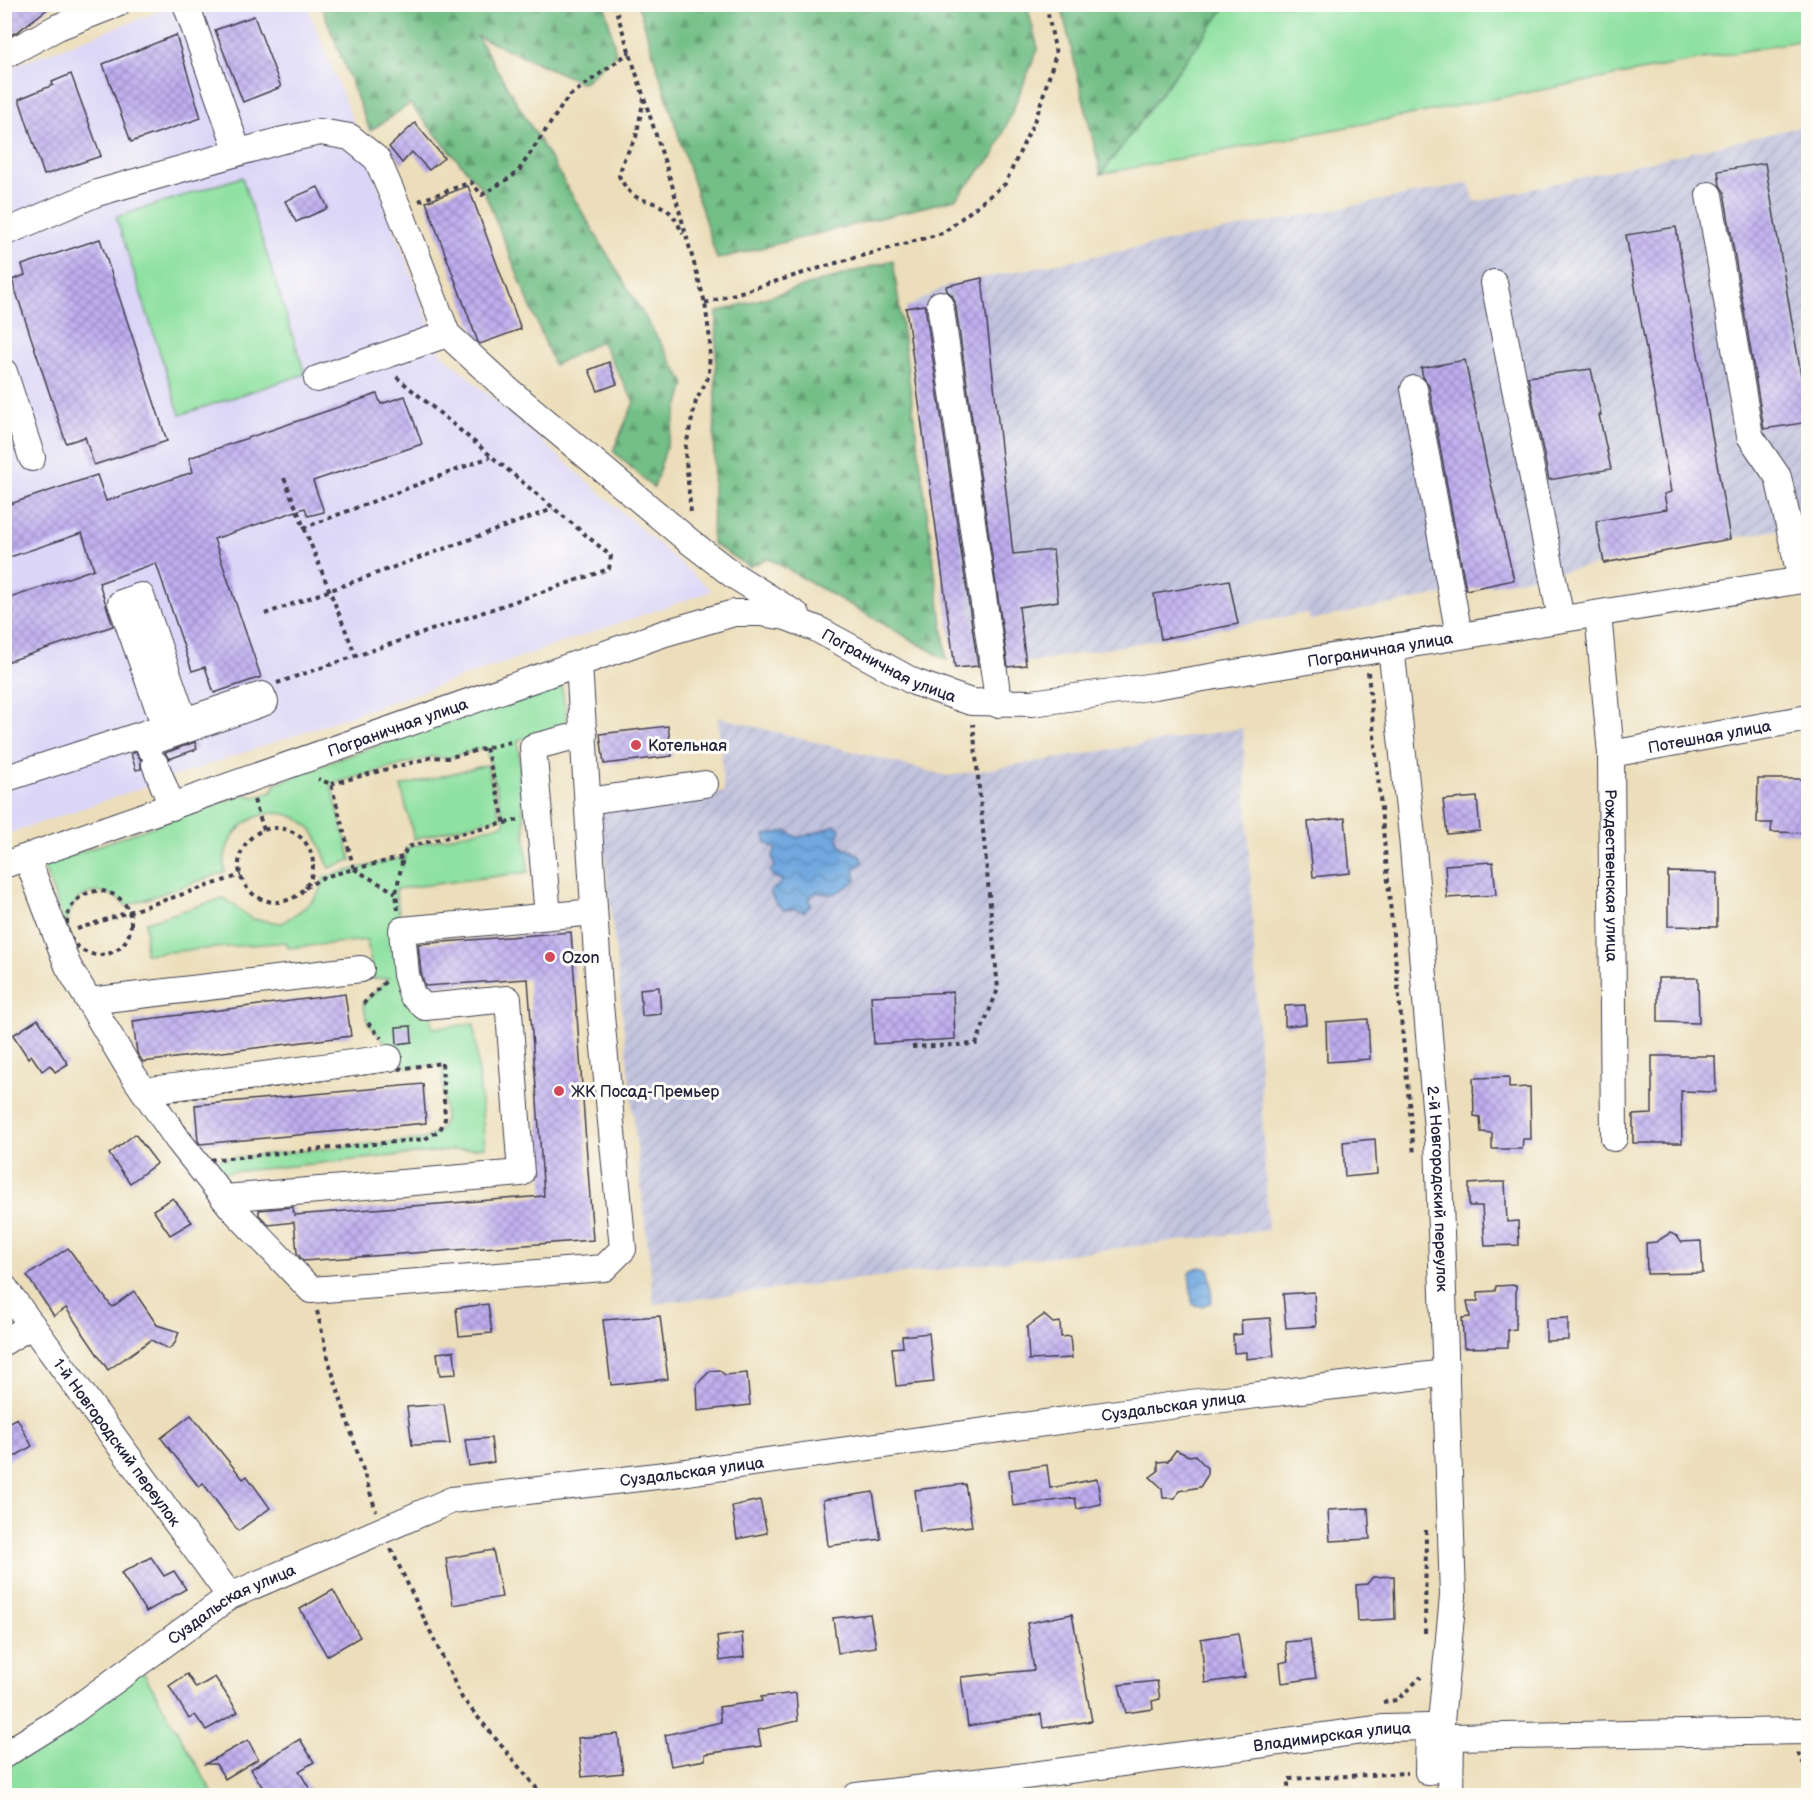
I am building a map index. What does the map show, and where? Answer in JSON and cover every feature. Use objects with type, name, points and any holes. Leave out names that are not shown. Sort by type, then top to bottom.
[{"type":"street","points":[[7,54],[58,27],[117,4]]},
{"type":"street","points":[[186,4],[238,152]]},
{"type":"street","points":[[4,233],[97,193],[238,152],[320,132],[350,137],[377,159],[399,209],[447,334],[508,390],[689,541],[733,575],[817,629]]},
{"type":"street","points":[[1709,195],[1750,436],[1778,477],[1805,580]]},
{"type":"street","points":[[1494,283],[1561,620]]},
{"type":"street","points":[[940,304],[995,673],[997,704]]},
{"type":"street","points":[[317,379],[447,334]]},
{"type":"street","points":[[4,372],[32,458]]},
{"type":"street","points":[[1414,389],[1459,635]]},
{"type":"street","name":"Пограничная улица","points":[[16,862],[665,633],[734,613],[760,613],[786,617],[817,629],[914,682],[971,702],[1032,703],[1805,580]]},
{"type":"street","points":[[4,779],[165,728],[121,603],[141,596],[184,721],[262,695],[265,702],[151,752],[4,789]]},
{"type":"street","name":"Рождественская улица","points":[[1598,614],[1611,754],[1614,1138]]},
{"type":"street","name":"2-й Новгородский переулок","points":[[1391,647],[1412,836],[1438,1142],[1454,1596],[1440,1732]]},
{"type":"street","points":[[16,862],[68,966],[144,1091],[178,1140],[224,1198],[311,1290],[604,1268],[623,1249],[600,1005],[579,664]]},
{"type":"street","name":"Потешная улица","points":[[1611,754],[1809,718]]},
{"type":"street","points":[[548,916],[533,747],[584,734]]},
{"type":"street","points":[[151,752],[172,807]]},
{"type":"street","points":[[588,801],[705,784]]},
{"type":"street","points":[[224,1198],[521,1173],[508,999],[425,1007],[412,995],[406,975],[402,930],[594,912]]},
{"type":"street","points":[[89,1001],[360,981]]},
{"type":"street","points":[[144,1091],[389,1058]]},
{"type":"street","name":"1-й Новгородский переулок","points":[[4,1287],[230,1596]]},
{"type":"street","points":[[4,1342],[32,1324]]},
{"type":"street","name":"Суздальская улица","points":[[4,1755],[65,1717],[230,1596],[452,1500],[664,1475],[1254,1395],[1446,1373]]},
{"type":"street","name":"Владимирская улица","points":[[856,1796],[1010,1778],[1384,1728],[1440,1732],[1809,1731]]},
{"type":"street","points":[[1428,1772],[1440,1732]]},
{"type":"street","points":[[1440,1732],[1450,1796]]},
{"type":"path","points":[[614,4],[705,303],[710,340],[709,376],[696,401],[686,450],[691,515],[689,541]]},
{"type":"path","points":[[705,303],[944,232],[1005,184],[1037,115],[1056,54],[1046,4]]},
{"type":"path","points":[[399,209],[471,182],[482,195],[517,173],[568,98],[630,52]]},
{"type":"path","points":[[644,97],[636,137],[624,159],[619,176],[627,190],[639,199],[670,212],[687,239]]},
{"type":"path","points":[[267,686],[609,569],[611,556],[375,359]]},
{"type":"path","points":[[303,528],[490,457]]},
{"type":"path","points":[[284,478],[356,656]]},
{"type":"path","points":[[265,615],[554,509]]},
{"type":"path","points":[[1357,673],[1368,671],[1414,1158]]},
{"type":"path","points":[[912,1047],[976,1044],[998,989],[971,702]]},
{"type":"path","points":[[313,777],[331,784],[432,757],[447,758],[518,740]]},
{"type":"path","points":[[486,748],[506,824]]},
{"type":"path","points":[[331,784],[354,869],[396,893]]},
{"type":"path","points":[[254,797],[263,794]]},
{"type":"path","points":[[402,930],[396,893],[407,847],[522,819]]},
{"type":"path","points":[[304,888],[312,873],[313,862],[310,851],[302,839],[286,829],[264,830],[246,843],[239,864],[246,886],[253,894],[274,901],[295,896],[324,877],[403,857]]},
{"type":"path","points":[[68,933],[241,875]]},
{"type":"path","points":[[100,891],[110,893],[119,898],[128,912],[131,927],[128,937],[122,946],[112,952],[102,955],[81,950],[68,933],[69,913],[74,904],[90,893],[100,891]]},
{"type":"path","points":[[360,981],[364,1006],[390,977]]},
{"type":"path","points":[[367,1016],[367,1031]]},
{"type":"path","points":[[442,1063],[445,1119],[440,1130],[425,1139],[207,1160],[165,1101],[194,1097],[442,1063]]},
{"type":"path","points":[[311,1290],[370,1497],[418,1609],[462,1698],[543,1796]]},
{"type":"path","points":[[1425,1638],[1426,1518]]},
{"type":"path","points":[[1383,1702],[1397,1700],[1421,1679],[1422,1669]]},
{"type":"path","points":[[1288,1796],[1288,1779],[1428,1772]]},
{"type":"shaded area","points":[[176,5],[307,5],[385,202],[440,352],[712,591],[5,835],[5,69]]},
{"type":"shaded area","points":[[1808,125],[1808,524],[1310,620],[1307,613],[1031,662],[955,668],[906,308],[946,286],[982,278],[1469,183],[1475,202]]},
{"type":"shaded area","points":[[718,717],[948,776],[1243,728],[1268,1230],[654,1304],[600,810],[724,792]]},
{"type":"green space","points":[[321,5],[605,5],[616,54],[583,83],[477,36],[685,384],[654,488],[613,451],[634,402],[601,341],[554,365],[484,191],[410,104],[370,131]]},
{"type":"green space","points":[[638,5],[1027,5],[1038,49],[994,155],[955,199],[717,259]]},
{"type":"green space","points":[[1061,5],[1227,5],[1101,174]]},
{"type":"green space","points":[[1227,5],[1808,5],[1808,39],[1101,174]]},
{"type":"green space","points":[[242,177],[305,374],[180,415],[116,217]]},
{"type":"green space","points":[[893,260],[947,660],[768,558],[749,567],[712,543],[717,312]]},
{"type":"green space","points":[[561,683],[568,726],[518,740],[528,872],[397,889],[396,893],[402,930],[431,1014],[432,1028],[474,1024],[485,1147],[220,1173],[208,1160],[425,1139],[440,1130],[445,1119],[442,1064],[407,1068],[368,1023],[363,1004],[389,978],[373,979],[367,940],[288,948],[286,942],[145,954],[146,922],[224,898],[252,919],[282,923],[314,899],[319,893],[324,877],[403,857],[402,868],[407,847],[505,824],[486,748],[447,758],[432,757],[331,784],[351,860],[329,868],[318,841],[309,827],[295,817],[280,813],[265,814],[239,829],[230,841],[225,855],[225,872],[126,906],[105,893],[95,892],[85,895],[77,900],[71,909],[68,933],[43,865],[245,794],[254,797],[272,792],[275,784],[333,761]]},
{"type":"green space","points":[[487,765],[500,817],[414,839],[401,786]]},
{"type":"green space","points":[[138,1663],[214,1795],[5,1796],[5,1755]]},
{"type":"water","points":[[835,825],[840,829],[838,840],[845,850],[849,849],[860,856],[863,863],[854,869],[856,880],[837,892],[828,894],[816,892],[808,899],[811,905],[804,912],[795,909],[784,910],[775,902],[770,891],[783,880],[773,877],[770,871],[775,866],[772,857],[776,849],[766,843],[765,835],[787,831],[798,838]]},
{"type":"water","points":[[1199,1267],[1210,1271],[1212,1302],[1202,1306],[1194,1305],[1192,1302],[1189,1273]]},
{"type":"building","points":[[11,4],[54,4],[17,32],[4,38],[4,9]]},
{"type":"building","points":[[254,16],[281,87],[243,102],[215,30]]},
{"type":"building","points":[[176,35],[201,118],[131,142],[103,64]]},
{"type":"building","points":[[71,74],[101,156],[44,175],[19,99],[53,85],[52,82]]},
{"type":"building","points":[[415,123],[444,158],[429,170],[412,152],[402,163],[389,147]]},
{"type":"building","points":[[1765,163],[1809,422],[1764,429],[1724,192],[1720,185],[1718,171]]},
{"type":"building","points":[[468,186],[521,329],[480,344],[426,202]]},
{"type":"building","points":[[318,187],[328,208],[296,222],[285,201]]},
{"type":"building","points":[[1676,227],[1730,539],[1604,563],[1596,521],[1667,509],[1664,494],[1671,492],[1626,235]]},
{"type":"building","points":[[100,239],[167,441],[94,465],[85,437],[66,443],[12,280],[25,275],[22,265]]},
{"type":"building","points":[[982,278],[1013,554],[1053,550],[1058,601],[1019,607],[1026,665],[1008,667],[955,302],[946,286]]},
{"type":"building","points":[[925,305],[978,666],[955,668],[906,308]]},
{"type":"building","points":[[1465,360],[1514,580],[1466,590],[1429,386],[1423,377],[1421,368]]},
{"type":"building","points":[[609,362],[617,384],[598,391],[589,370]]},
{"type":"building","points":[[1591,369],[1611,469],[1549,480],[1528,377]]},
{"type":"building","points":[[377,394],[381,404],[405,396],[422,444],[313,481],[324,512],[308,516],[305,508],[214,539],[261,677],[214,693],[205,667],[192,671],[156,563],[99,583],[113,626],[4,663],[4,600],[94,569],[82,533],[4,559],[4,506],[97,475],[106,501],[193,472],[189,458]]},
{"type":"building","points":[[1229,580],[1238,624],[1161,639],[1154,594]]},
{"type":"building","name":"Котельная","points":[[668,726],[672,756],[604,764],[600,734]]},
{"type":"building","points":[[195,742],[197,749],[169,759],[165,753]]},
{"type":"building","points":[[136,752],[141,760],[141,769],[136,770],[131,754]]},
{"type":"building","points":[[1758,779],[1809,779],[1809,833],[1771,832],[1772,823],[1757,823]]},
{"type":"building","points":[[1477,797],[1480,831],[1447,834],[1443,800]]},
{"type":"building","points":[[1345,818],[1350,873],[1313,877],[1308,822]]},
{"type":"building","points":[[1493,862],[1496,895],[1447,898],[1445,865]]},
{"type":"building","points":[[1668,872],[1717,873],[1717,927],[1668,926]]},
{"type":"building","name":"ЖК Посад-Премьер","points":[[571,932],[593,1240],[303,1261],[297,1253],[294,1222],[269,1225],[259,1215],[259,1210],[293,1207],[294,1216],[544,1196],[528,979],[425,986],[418,944]]},
{"type":"building","points":[[1658,978],[1698,978],[1699,1023],[1658,1022]]},
{"type":"building","points":[[659,987],[661,1014],[642,1016],[640,989]]},
{"type":"building","points":[[953,992],[955,1039],[874,1044],[871,996]]},
{"type":"building","points":[[345,994],[351,1036],[143,1062],[137,1053],[133,1021]]},
{"type":"building","points":[[1305,1005],[1306,1024],[1285,1026],[1285,1006]]},
{"type":"building","points":[[38,1019],[68,1064],[55,1072],[50,1065],[42,1071],[31,1055],[28,1058],[13,1035]]},
{"type":"building","points":[[1368,1019],[1370,1059],[1327,1062],[1326,1022]]},
{"type":"building","points":[[411,1026],[412,1042],[397,1044],[396,1027]]},
{"type":"building","points":[[1652,1056],[1715,1056],[1716,1092],[1681,1091],[1682,1143],[1633,1143],[1633,1115],[1652,1114]]},
{"type":"building","points":[[1509,1077],[1509,1088],[1530,1087],[1531,1139],[1523,1139],[1522,1149],[1492,1149],[1492,1133],[1481,1132],[1480,1117],[1474,1116],[1473,1078]]},
{"type":"building","points":[[423,1084],[426,1123],[200,1144],[198,1141],[195,1105]]},
{"type":"building","points":[[135,1134],[157,1163],[130,1183],[109,1154]]},
{"type":"building","points":[[1375,1139],[1377,1174],[1345,1177],[1343,1142]]},
{"type":"building","points":[[1505,1182],[1507,1222],[1518,1221],[1519,1245],[1485,1246],[1482,1206],[1469,1206],[1469,1184]]},
{"type":"building","points":[[173,1198],[192,1222],[170,1235],[153,1210]]},
{"type":"building","points":[[1670,1233],[1677,1236],[1681,1242],[1701,1241],[1703,1273],[1647,1274],[1646,1243],[1656,1242]]},
{"type":"building","points":[[68,1248],[112,1307],[134,1291],[157,1325],[179,1332],[175,1343],[169,1349],[151,1340],[108,1370],[66,1308],[54,1316],[27,1276]]},
{"type":"building","points":[[1516,1285],[1516,1329],[1508,1330],[1508,1347],[1464,1348],[1462,1318],[1470,1317],[1467,1301],[1478,1301],[1478,1292],[1495,1291],[1496,1286]]},
{"type":"building","points":[[1314,1292],[1316,1326],[1286,1328],[1283,1294]]},
{"type":"building","points":[[488,1304],[492,1333],[459,1336],[456,1308]]},
{"type":"building","points":[[1044,1315],[1053,1323],[1060,1322],[1061,1337],[1070,1336],[1072,1358],[1029,1360],[1027,1327]]},
{"type":"building","points":[[660,1316],[668,1379],[611,1385],[603,1320]]},
{"type":"building","points":[[1270,1318],[1274,1356],[1246,1359],[1246,1352],[1234,1353],[1233,1335],[1242,1334],[1241,1320]]},
{"type":"building","points":[[1568,1318],[1568,1340],[1546,1341],[1546,1319]]},
{"type":"building","points":[[929,1333],[934,1382],[896,1386],[892,1348],[903,1347],[902,1336]]},
{"type":"building","points":[[454,1351],[456,1374],[440,1375],[437,1353]]},
{"type":"building","points":[[719,1370],[725,1375],[747,1373],[750,1405],[698,1411],[697,1384],[710,1371]]},
{"type":"building","points":[[444,1404],[450,1444],[412,1445],[407,1407]]},
{"type":"building","points":[[191,1415],[243,1479],[247,1476],[270,1508],[238,1531],[203,1483],[199,1487],[161,1438]]},
{"type":"building","points":[[17,1418],[32,1446],[4,1463],[4,1425]]},
{"type":"building","points":[[491,1438],[494,1462],[469,1466],[465,1440]]},
{"type":"building","points":[[1176,1450],[1189,1456],[1195,1455],[1207,1468],[1207,1476],[1200,1487],[1179,1491],[1175,1498],[1163,1498],[1162,1488],[1150,1477],[1158,1471],[1158,1462],[1168,1461]]},
{"type":"building","points":[[1047,1465],[1050,1488],[1097,1479],[1101,1504],[1077,1509],[1075,1498],[1013,1506],[1009,1470]]},
{"type":"building","points":[[965,1484],[972,1526],[920,1532],[915,1490]]},
{"type":"building","points":[[873,1492],[881,1539],[828,1546],[823,1500]]},
{"type":"building","points":[[760,1500],[767,1533],[737,1539],[732,1506]]},
{"type":"building","points":[[1368,1508],[1370,1539],[1330,1541],[1328,1510]]},
{"type":"building","points":[[493,1550],[502,1597],[453,1605],[446,1558]]},
{"type":"building","points":[[151,1557],[164,1576],[174,1571],[186,1589],[146,1612],[121,1573]]},
{"type":"building","points":[[1394,1576],[1395,1619],[1358,1621],[1356,1585],[1367,1584],[1373,1577]]},
{"type":"building","points":[[333,1590],[360,1637],[327,1656],[300,1609]]},
{"type":"building","points":[[870,1614],[876,1647],[838,1653],[833,1618]]},
{"type":"building","points":[[1072,1614],[1092,1721],[1043,1728],[1041,1714],[968,1726],[961,1677],[1034,1670],[1027,1623]]},
{"type":"building","points":[[742,1633],[744,1657],[720,1661],[717,1637]]},
{"type":"building","points":[[1238,1633],[1245,1677],[1205,1683],[1201,1639]]},
{"type":"building","points":[[1310,1640],[1316,1678],[1282,1683],[1280,1663],[1288,1661],[1285,1642]]},
{"type":"building","points":[[187,1674],[196,1688],[215,1677],[238,1712],[206,1730],[195,1715],[189,1719],[169,1686]]},
{"type":"building","points":[[1157,1681],[1160,1699],[1152,1701],[1153,1709],[1126,1713],[1119,1685]]},
{"type":"building","points":[[796,1693],[798,1721],[758,1730],[761,1746],[705,1754],[705,1760],[671,1766],[665,1735],[721,1722],[719,1707],[762,1701],[761,1697]]},
{"type":"building","points":[[618,1734],[623,1773],[582,1777],[578,1738]]},
{"type":"building","points":[[300,1739],[314,1762],[299,1771],[314,1796],[268,1796],[251,1769]]},
{"type":"building","points":[[248,1740],[258,1759],[225,1779],[216,1764],[205,1764]]},
{"type":"place","name":"Котельная","points":[[636,745]]},
{"type":"place","name":"Ozon","points":[[550,957]]},
{"type":"place","name":"ЖК Посад-Премьер","points":[[559,1091]]}]
